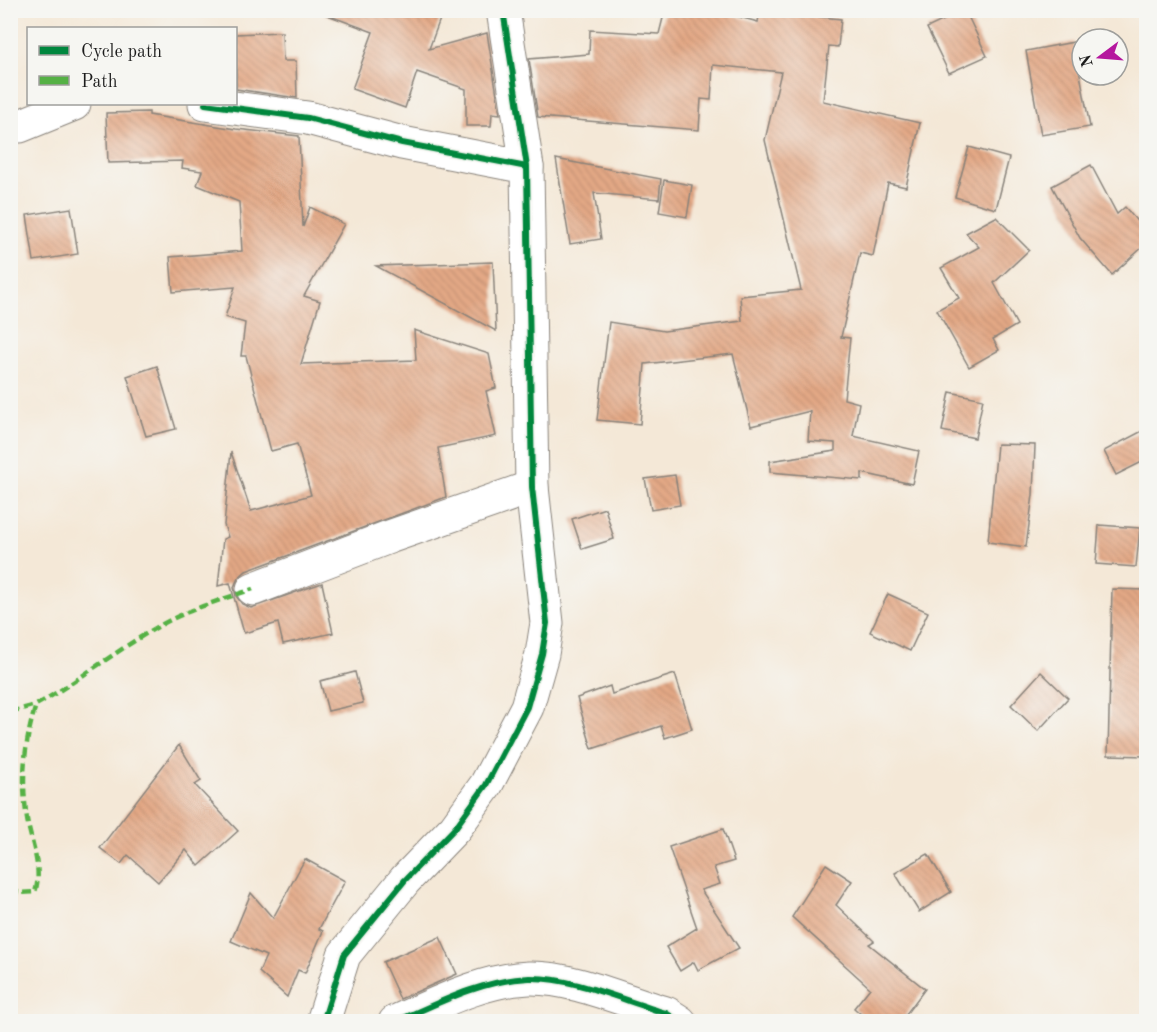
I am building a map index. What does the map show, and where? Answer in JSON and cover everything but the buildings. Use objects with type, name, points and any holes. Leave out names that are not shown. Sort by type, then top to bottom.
[{"type":"street","points":[[323,1022],[344,955],[405,880],[461,820],[486,785],[527,707],[542,654],[547,623],[532,487],[527,167],[503,10]]},
{"type":"street","points":[[20,126],[72,105]]},
{"type":"street","points":[[212,105],[308,118],[402,143],[527,167]]},
{"type":"street","points":[[253,590],[388,537],[532,487]]},
{"type":"street","points":[[395,1022],[475,988],[530,978],[571,983],[666,1013],[680,1022]]},
{"type":"marked path","points":[[10,890],[21,893],[35,892],[37,883],[36,856],[25,804],[24,776],[26,747],[36,705],[170,620],[253,589]]},
{"type":"marked path","points":[[10,712],[36,705]]},
{"type":"cycle path","points":[[323,1022],[344,955],[405,880],[455,828],[486,785],[527,707],[542,654],[547,623],[532,487],[527,167],[503,10]]},
{"type":"cycle path","points":[[212,105],[308,118],[402,143],[527,167]]},
{"type":"cycle path","points":[[395,1022],[477,988],[529,978],[581,985],[666,1013],[680,1022]]}]
